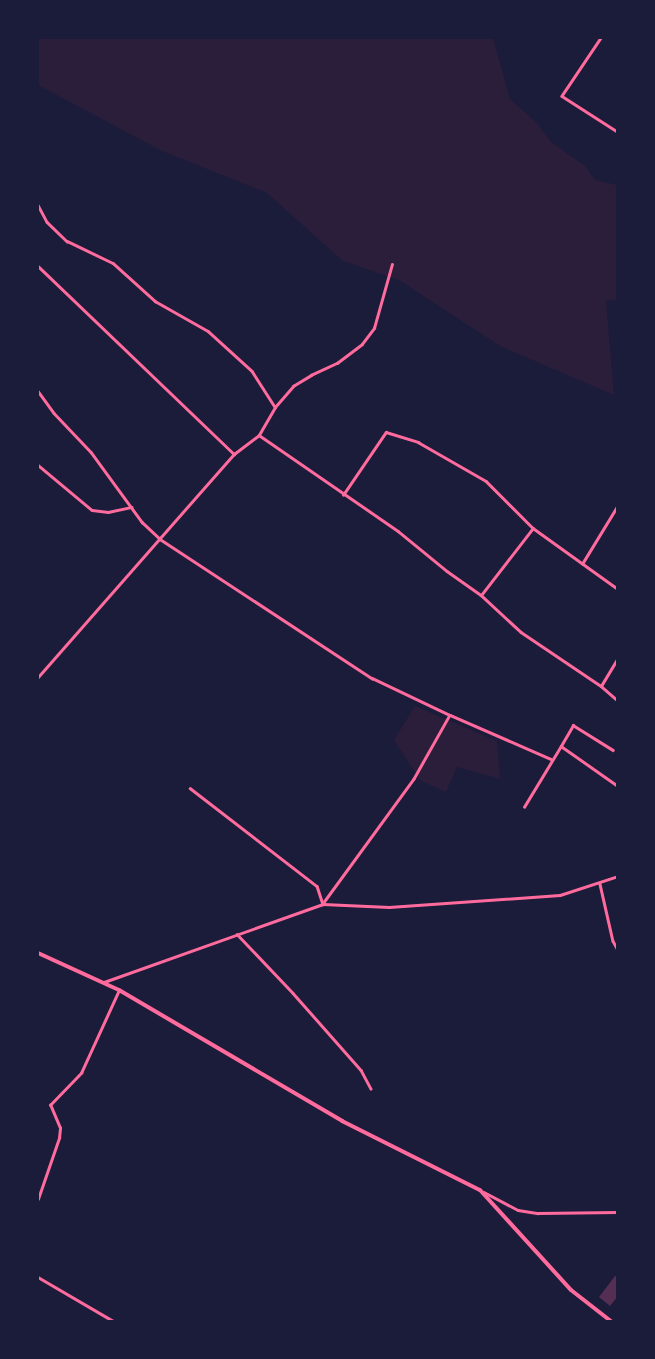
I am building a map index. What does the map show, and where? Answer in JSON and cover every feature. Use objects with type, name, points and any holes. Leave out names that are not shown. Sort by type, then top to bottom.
[{"type":"main road","points":[[38,953],[119,990],[342,1121],[480,1190],[571,1290],[612,1322]]},
{"type":"street","points":[[601,38],[562,96],[618,132]]},
{"type":"street","points":[[38,205],[47,222],[66,242],[113,263],[155,300],[208,331],[252,371],[275,407]]},
{"type":"street","points":[[38,677],[234,454],[259,434],[275,407],[293,386],[337,363],[362,344],[374,328],[392,264]]},
{"type":"street","points":[[38,266],[234,454]]},
{"type":"street","points":[[38,391],[54,413],[91,452],[142,522],[160,539],[372,678],[450,715],[551,759]]},
{"type":"street","points":[[344,495],[386,432],[418,442],[486,481],[533,528],[618,589]]},
{"type":"street","points":[[259,434],[398,531],[447,571],[481,595],[521,632],[601,686],[618,701]]},
{"type":"street","points":[[38,466],[92,510],[108,512],[131,507]]},
{"type":"street","points":[[582,564],[618,505]]},
{"type":"street","points":[[481,595],[533,528]]},
{"type":"street","points":[[601,686],[618,658]]},
{"type":"street","points":[[323,904],[414,779],[450,715]]},
{"type":"street","points":[[524,807],[573,725],[613,750]]},
{"type":"street","points":[[561,746],[618,786]]},
{"type":"street","points":[[190,788],[317,886],[323,904]]},
{"type":"street","points":[[103,982],[323,904],[389,907],[560,895],[600,884],[618,876]]},
{"type":"street","points":[[600,884],[613,941],[618,950]]},
{"type":"street","points":[[237,934],[293,993],[361,1070],[371,1088]]},
{"type":"street","points":[[38,1200],[60,1138],[60,1128],[50,1105],[81,1073],[119,990]]},
{"type":"street","points":[[480,1190],[518,1210],[538,1213],[618,1212]]},
{"type":"street","points":[[38,1277],[115,1322]]},
{"type":"shaded area","points":[[38,38],[493,38],[510,99],[536,122],[551,142],[585,166],[595,180],[617,185],[617,300],[606,301],[614,395],[500,346],[399,280],[343,261],[267,193],[162,151],[38,85]]},
{"type":"shaded area","points":[[415,706],[497,741],[500,779],[457,767],[446,792],[421,781],[394,740]]},
{"type":"building","points":[[615,1276],[618,1277],[618,1296],[610,1306],[599,1297]]}]
